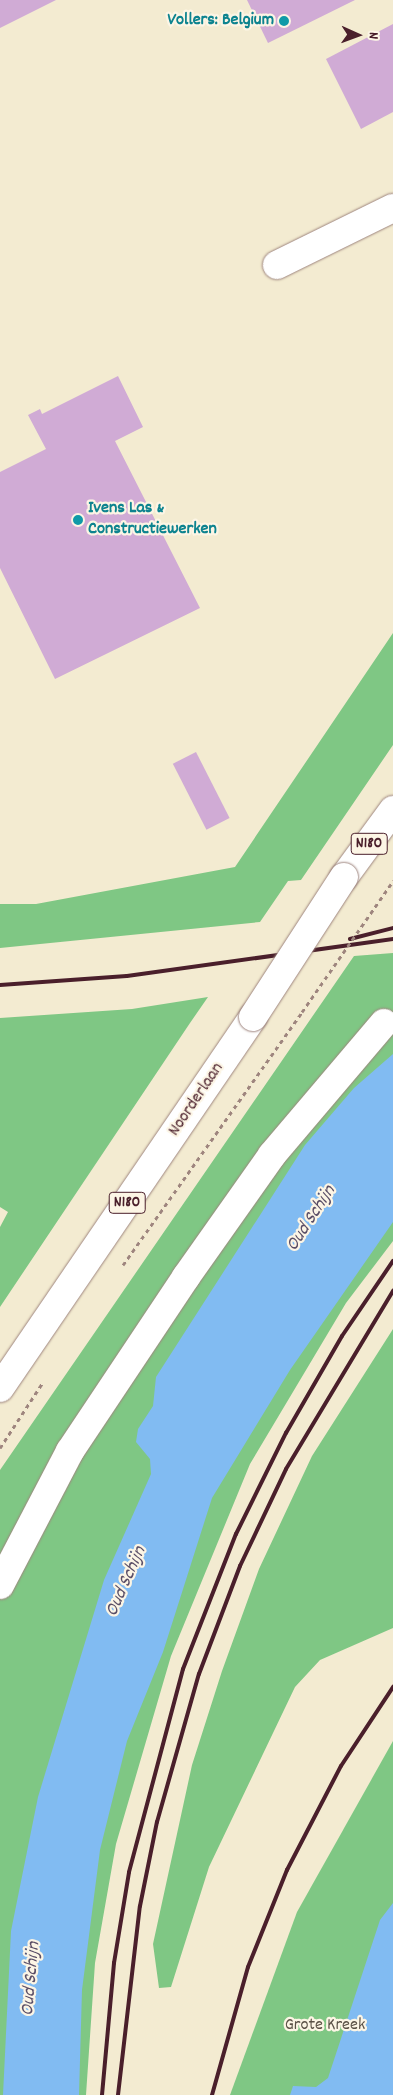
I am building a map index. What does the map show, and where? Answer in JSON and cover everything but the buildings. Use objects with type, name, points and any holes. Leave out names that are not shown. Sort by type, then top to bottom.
[{"type":"main road","points":[[277,265],[393,208]]},
{"type":"main road","name":"Noorderlaan","points":[[0,1388],[253,1017],[344,878],[393,810]]},
{"type":"main road","points":[[0,1586],[70,1451],[186,1277],[272,1154],[384,1023]]},
{"type":"path","points":[[119,1271],[393,881]]},
{"type":"path","points":[[0,1448],[47,1376]]},
{"type":"green space","points":[[393,633],[393,745],[301,880],[288,881],[260,922],[0,948],[0,904],[36,904],[235,867]]},
{"type":"green space","points":[[393,953],[393,1241],[346,1303],[250,1464],[171,1656],[116,1844],[95,1963],[86,2095],[0,2095],[0,1470],[354,956]]},
{"type":"green space","points":[[208,997],[0,1307],[0,1227],[8,1212],[0,1207],[0,1018],[132,1009]]},
{"type":"green space","points":[[393,1329],[393,1628],[320,1660],[295,1687],[209,1867],[171,1987],[159,1988],[153,1944],[192,1765],[222,1671],[259,1569],[312,1456]]},
{"type":"green space","name":"Grote Kreek","points":[[393,1741],[393,2095],[230,2095],[297,1912]]},
{"type":"water","name":"Oud Schijn","points":[[393,1054],[393,1222],[290,1370],[212,1498],[163,1652],[127,1741],[100,1850],[82,1990],[79,2095],[3,2095],[11,1931],[38,1797],[104,1580],[151,1474],[150,1459],[136,1442],[138,1429],[153,1406],[156,1377],[305,1145],[354,1088]]},
{"type":"water","points":[[393,1903],[393,2095],[290,2095],[293,2086],[316,2087],[328,2078],[380,1920]]},
{"type":"railway","points":[[350,939],[393,928]]},
{"type":"railway","points":[[0,985],[127,976],[393,939]]},
{"type":"railway","points":[[102,2095],[114,1963],[129,1872],[183,1669],[236,1534],[286,1433],[342,1336],[393,1261]]},
{"type":"railway","points":[[118,2095],[140,1906],[157,1822],[199,1674],[240,1566],[286,1469],[393,1291]]},
{"type":"railway","points":[[212,2095],[248,1967],[287,1870],[341,1766],[393,1687]]},
{"type":"place","name":"Vollers: Belgium","points":[[284,21]]},
{"type":"place","name":"Ivens Las & Constructiewerken","points":[[78,520]]}]
